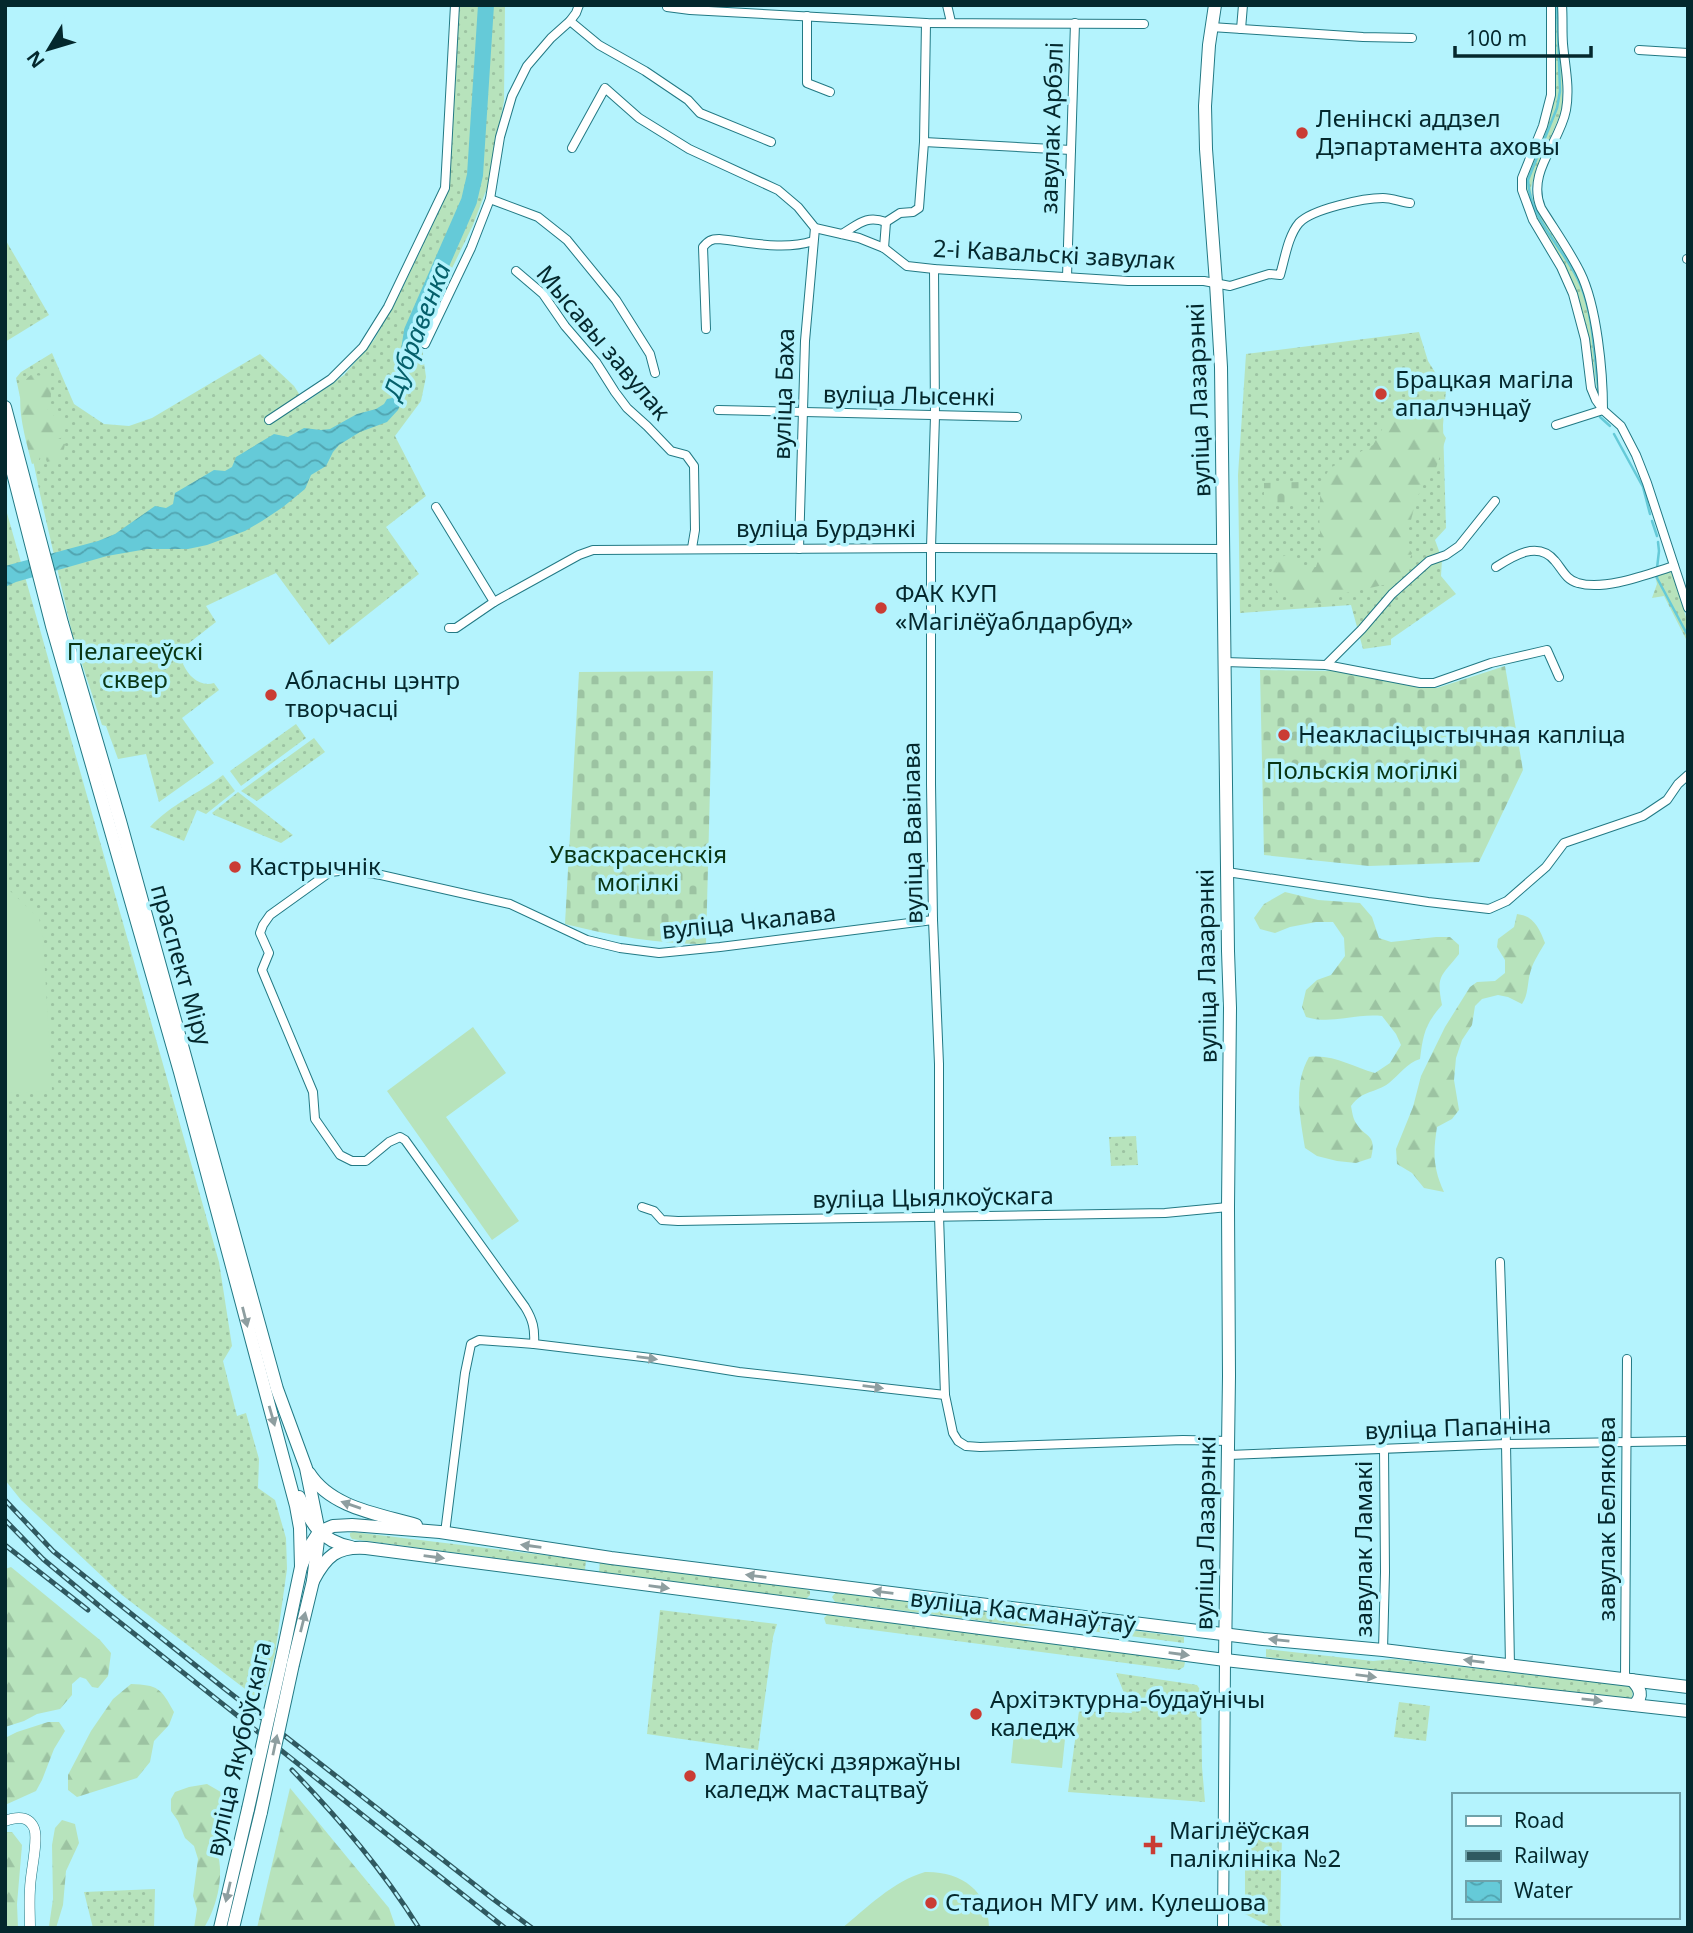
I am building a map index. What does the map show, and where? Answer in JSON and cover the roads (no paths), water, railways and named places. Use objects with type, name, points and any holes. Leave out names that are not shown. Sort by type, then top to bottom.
[{"type":"main road","name":"вуліца Лазарэнкі","points":[[1215,5],[1205,106],[1221,367],[1230,1008],[1229,1455],[1223,1928]]},
{"type":"main road","name":"праспект Міру","points":[[5,407],[25,503],[57,624],[288,1474],[300,1528],[300,1573]]},
{"type":"main road","name":"праспект Міру","points":[[5,442],[25,503]]},
{"type":"main road","name":"праспект Міру","points":[[57,624],[120,821],[277,1389],[306,1468],[319,1532],[313,1581]]},
{"type":"main road","name":"вуліца Касманаўтаў","points":[[306,1468],[320,1487],[340,1501],[442,1532]]},
{"type":"main road","points":[[288,1474],[319,1532]]},
{"type":"main road","name":"вуліца Касманаўтаў","points":[[352,1525],[442,1532],[625,1559],[1225,1634],[1383,1650],[1684,1687]]},
{"type":"main road","points":[[300,1573],[307,1549],[319,1532],[333,1526],[352,1525]]},
{"type":"main road","points":[[352,1525],[341,1529],[339,1536],[354,1547]]},
{"type":"main road","name":"вуліца Касманаўтаў","points":[[319,1532],[340,1545],[354,1547],[1225,1660],[1683,1711]]},
{"type":"main road","points":[[313,1581],[321,1565],[330,1556],[340,1550],[354,1547]]},
{"type":"main road","name":"вуліца Якубоўскага","points":[[233,1928],[287,1663],[300,1573]]},
{"type":"main road","name":"вуліца Якубоўскага","points":[[287,1663],[313,1581]]},
{"type":"main road","points":[[1629,1679],[1640,1689],[1639,1701],[1634,1705]]},
{"type":"main road","points":[[1683,1711],[1674,1701],[1674,1696],[1684,1687]]},
{"type":"main road","name":"вуліца Якубоўскага","points":[[220,1928],[255,1810]]},
{"type":"street","points":[[269,420],[331,379],[363,346],[388,307],[445,188],[455,5]]},
{"type":"street","points":[[425,344],[471,248],[490,199],[500,137],[512,96],[527,66],[570,21],[579,5]]},
{"type":"street","points":[[947,5],[951,22]]},
{"type":"street","points":[[1241,29],[1243,5]]},
{"type":"street","points":[[1551,5],[1551,95],[1543,126],[1522,178],[1522,190],[1533,220],[1561,267],[1573,294],[1586,340],[1591,388],[1603,410],[1628,436],[1647,483],[1688,608]]},
{"type":"street","points":[[1562,5],[1563,43],[1568,72],[1566,113],[1540,172],[1536,196],[1587,287],[1596,328],[1603,410]]},
{"type":"street","points":[[667,7],[926,23],[1144,24]]},
{"type":"street","points":[[807,16],[807,83],[830,92]]},
{"type":"street","points":[[570,21],[598,45],[645,71],[688,100],[700,113],[771,142]]},
{"type":"street","points":[[842,234],[868,219],[886,222],[900,213],[913,212],[919,208],[924,142],[926,23]]},
{"type":"street","name":"завулак Арбэлі","points":[[1067,277],[1074,23]]},
{"type":"street","points":[[1211,27],[1412,38]]},
{"type":"street","points":[[1639,50],[1688,53]]},
{"type":"street","points":[[572,148],[605,88],[639,118],[689,149],[778,190],[798,206],[815,228],[813,241],[802,245],[785,246],[719,239],[708,242],[703,247],[706,329]]},
{"type":"street","points":[[924,142],[1072,150]]},
{"type":"street","name":"2-і Кавальскі завулак","points":[[815,228],[884,248],[907,266],[1128,281],[1204,281],[1230,286],[1269,274],[1280,275],[1291,237],[1298,224],[1306,217],[1326,208],[1381,198],[1410,204]]},
{"type":"street","points":[[490,199],[538,217],[567,240],[616,300],[650,354],[655,373]]},
{"type":"street","points":[[884,248],[886,222]]},
{"type":"street","name":"вуліца Баха","points":[[799,549],[805,341],[813,241]]},
{"type":"street","name":"вуліца Вавілава","points":[[934,269],[935,416],[931,548],[933,920],[939,1064],[939,1216],[945,1395]]},
{"type":"street","name":"Мысавы завулак","points":[[516,271],[542,294],[596,362],[627,408],[671,451],[686,455],[694,466],[695,530],[692,548]]},
{"type":"street","name":"вуліца Лысенкі","points":[[718,410],[1017,417]]},
{"type":"street","points":[[1556,425],[1603,410]]},
{"type":"street","points":[[1326,665],[1392,594],[1429,561],[1446,555],[1459,546],[1495,501]]},
{"type":"street","points":[[436,507],[495,602]]},
{"type":"street","name":"вуліца Бурдэнкі","points":[[449,628],[456,628],[495,602],[579,555],[593,550],[1223,550]]},
{"type":"street","points":[[1496,567],[1518,553],[1543,552],[1572,580],[1580,584],[1604,584],[1674,566]]},
{"type":"street","points":[[1225,662],[1326,665],[1420,683],[1434,683],[1491,663],[1547,650],[1559,677]]},
{"type":"street","points":[[1227,872],[1489,909],[1507,901],[1546,867],[1564,843],[1643,816],[1667,800],[1688,775]]},
{"type":"street","name":"вуліца Чкалава","points":[[534,1344],[533,1321],[525,1307],[405,1140],[400,1137],[389,1142],[366,1161],[352,1161],[340,1155],[315,1119],[313,1092],[262,970],[269,953],[260,933],[270,915],[330,872],[348,870],[510,904],[587,940],[659,953],[933,920]]},
{"type":"street","name":"вуліца Цыялкоўскага","points":[[642,1208],[654,1211],[662,1220],[678,1221],[1165,1213],[1228,1207]]},
{"type":"street","points":[[1500,1262],[1510,1665]]},
{"type":"street","points":[[442,1532],[465,1373],[471,1344],[479,1340],[534,1344],[739,1372],[945,1395],[953,1433],[958,1441],[966,1446],[1229,1441]]},
{"type":"street","name":"завулак Белякова","points":[[1627,1359],[1629,1679]]},
{"type":"street","name":"вуліца Папаніна","points":[[1229,1455],[1506,1444],[1688,1441]]},
{"type":"street","name":"завулак Ламакі","points":[[1383,1650],[1384,1448]]},
{"type":"street","points":[[5,1821],[23,1818],[29,1821],[35,1831],[30,1887],[30,1928]]},
{"type":"water","points":[[412,331],[414,335],[406,392],[398,410],[387,422],[360,432],[339,445],[326,466],[311,475],[305,489],[262,521],[245,531],[207,545],[188,549],[147,549],[107,556],[5,587],[5,566],[115,534],[155,506],[166,508],[173,504],[175,493],[214,470],[225,471],[232,467],[236,457],[274,434],[288,437],[304,428],[330,429],[357,414],[384,404],[395,394]]},
{"type":"waterway","name":"Дубравенка","points":[[409,350],[412,331],[469,201],[475,175],[486,5]]},
{"type":"waterway","points":[[1557,5],[1560,91],[1557,108],[1528,180],[1535,209],[1581,286],[1591,325],[1599,393]]},
{"type":"waterway","points":[[1600,417],[1610,426]]},
{"type":"waterway","points":[[1614,434],[1643,487],[1650,514]]},
{"type":"waterway","points":[[1652,521],[1657,536]]},
{"type":"waterway","points":[[1657,568],[1658,542]]},
{"type":"waterway","points":[[1657,575],[1688,636]]},
{"type":"railway","points":[[5,1500],[53,1551],[532,1928]]},
{"type":"railway","points":[[5,1520],[43,1559],[103,1609],[505,1928]]},
{"type":"railway","points":[[5,1545],[88,1610]]},
{"type":"railway","points":[[292,1770],[360,1846],[419,1928]]},
{"type":"place","name":"Ленінскі аддзел Дэпартамента аховы","points":[[1302,133]]},
{"type":"place","name":"Брацкая магіла апалчэнцаў","points":[[1381,394]]},
{"type":"place","name":"ФАК КУП «Магілёўаблдарбуд»","points":[[881,608]]},
{"type":"place","name":"Абласны цэнтр творчасці","points":[[271,695]]},
{"type":"place","name":"Неакласіцыстычная капліца","points":[[1284,735]]},
{"type":"place","name":"Кастрычнік","points":[[235,867]]},
{"type":"place","name":"Архітэктурна-будаўнічы каледж","points":[[976,1714]]},
{"type":"place","name":"Магілёўскі дзяржаўны каледж мастацтваў","points":[[690,1776]]},
{"type":"place","name":"Магілёўская паліклініка №2","points":[[1153,1845]]},
{"type":"place","name":"Стадион МГУ им. Кулешова","points":[[931,1903]]},
{"type":"park label","name":"Пелагееўскі сквер","points":[[135,666]]},
{"type":"park label","name":"Польскія могілкі","points":[[1362,771]]},
{"type":"park label","name":"Уваскрасенскія могілкі","points":[[638,869]]}]
